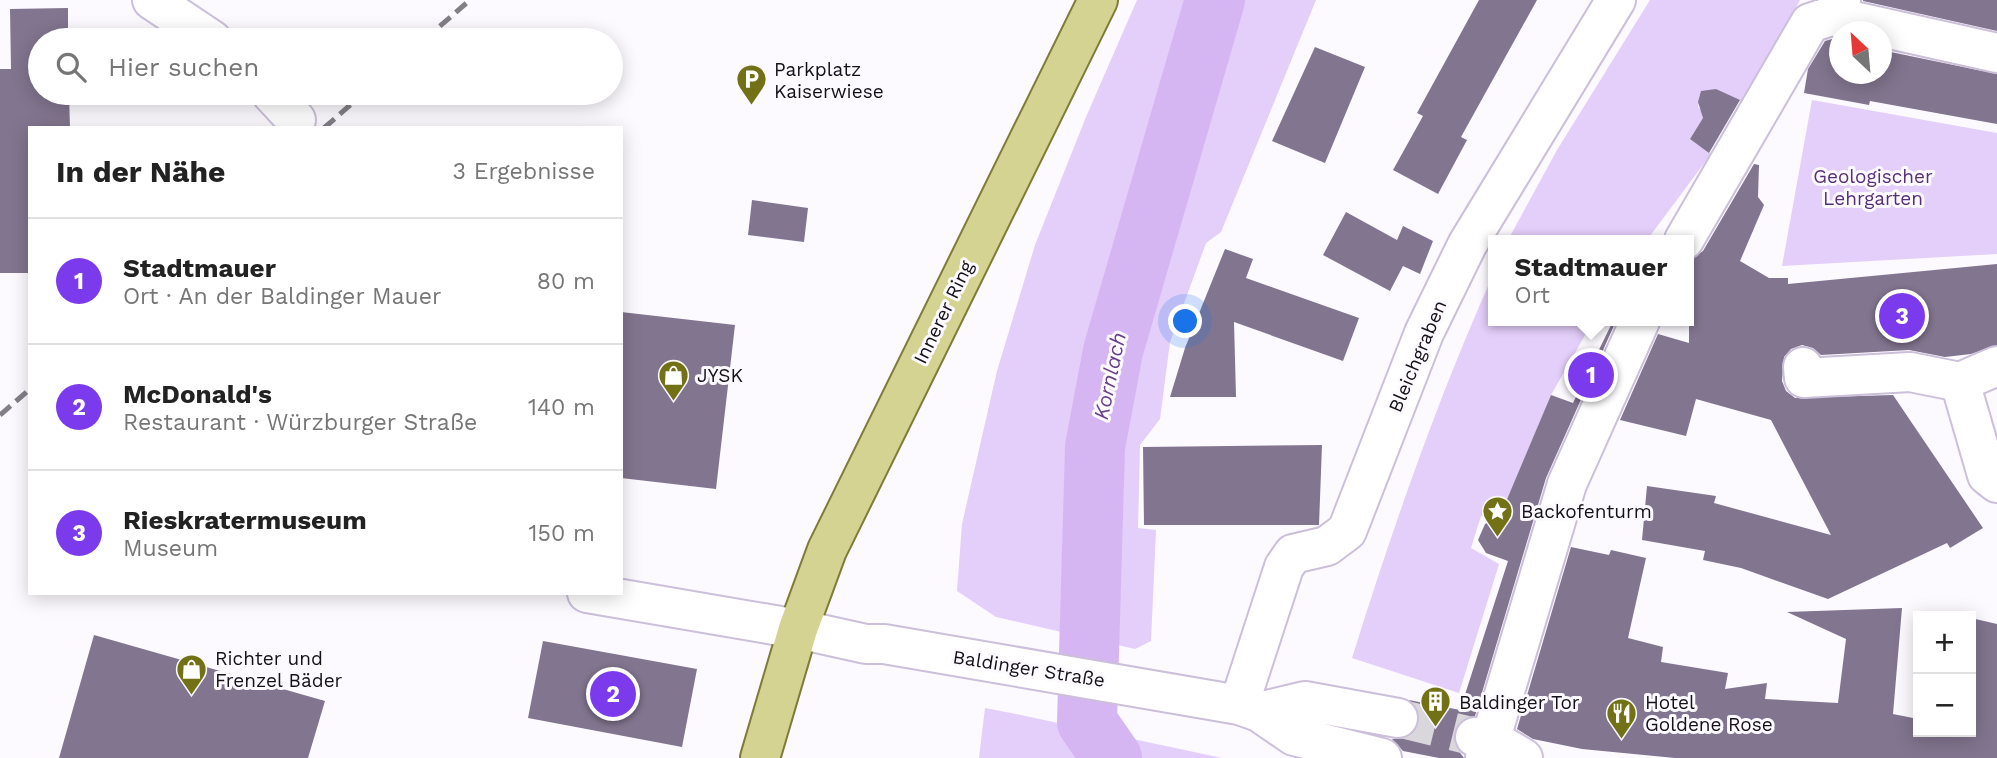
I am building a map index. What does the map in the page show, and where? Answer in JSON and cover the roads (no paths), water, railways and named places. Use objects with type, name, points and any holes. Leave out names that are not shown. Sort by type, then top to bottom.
[{"type":"main road","name":"Innerer Ring","points":[[760,758],[797,629],[827,550],[1098,0]]},
{"type":"street","points":[[152,0],[194,28]]},
{"type":"street","name":"Bleichgraben","points":[[1249,708],[1284,567],[1293,554],[1326,546],[1347,531],[1424,333],[1467,245],[1616,0]]},
{"type":"street","points":[[1687,235],[1810,23],[1836,8],[1997,53]]},
{"type":"street","points":[[1523,758],[1484,745],[1567,484],[1638,326]]},
{"type":"street","points":[[1803,367],[1804,378],[1910,372],[1960,382],[1997,366]]},
{"type":"street","points":[[1960,382],[1987,475],[1997,483]]},
{"type":"street","name":"Baldinger Straße","points":[[599,595],[797,629],[866,644],[884,644],[1159,689],[1249,708],[1305,701],[1398,718]]},
{"type":"street","name":"Baldinger Straße","points":[[1249,708],[1294,736],[1382,758]]},
{"type":"waterway","name":"Kornlach","points":[[1112,758],[1087,722],[1095,447],[1113,351],[1215,0]]},
{"type":"tunnel","points":[[1398,718],[1475,737]]},
{"type":"railway","points":[[438,28],[470,0]]},
{"type":"railway","points":[[326,126],[350,105]]},
{"type":"railway","points":[[0,415],[28,391]]},
{"type":"place","name":"Parkplatz Kaiserwiese","points":[[751,107]]},
{"type":"place","name":"Rieskratermuseum","points":[[1902,316]]},
{"type":"place","name":"Stadtmauer","points":[[1591,375]]},
{"type":"place","name":"JYSK","points":[[674,402]]},
{"type":"place","name":"Backofenturm","points":[[1498,538]]},
{"type":"place","name":"McDonald's","points":[[613,694]]},
{"type":"place","name":"Richter und Frenzel Bäder","points":[[192,696]]},
{"type":"place","name":"Baldinger Tor","points":[[1436,729]]},
{"type":"place","name":"Hotel Goldene Rose","points":[[1622,740]]},
{"type":"park label","name":"Geologischer Lehrgarten","points":[[1873,187]]}]
